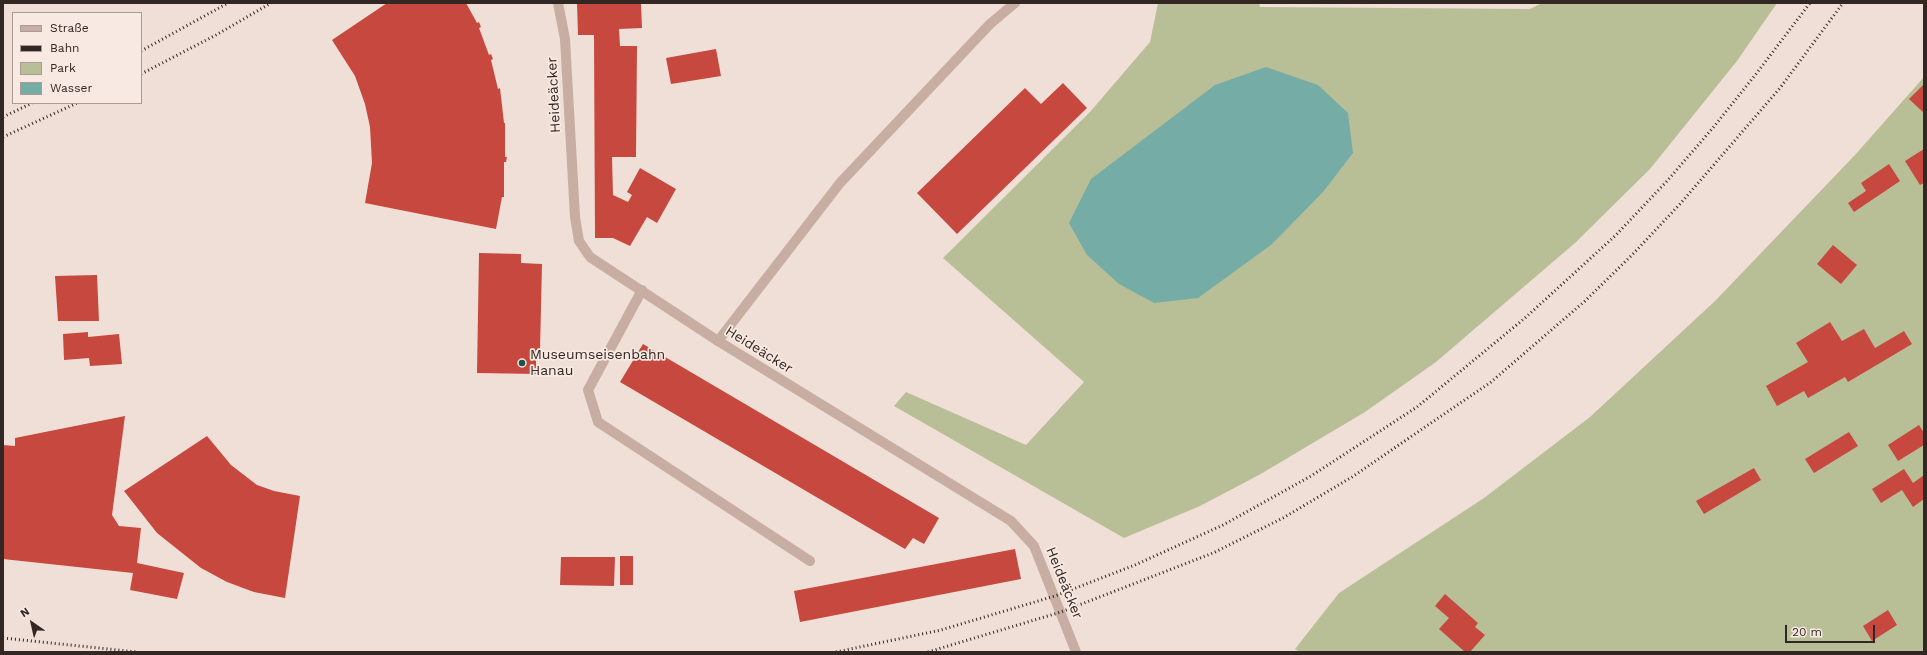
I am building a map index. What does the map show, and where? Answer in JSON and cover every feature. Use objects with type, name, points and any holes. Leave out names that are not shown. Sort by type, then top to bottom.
[{"type":"street","name":"Heideäcker","points":[[558,3],[565,39],[575,217],[579,242],[590,257],[718,341],[1010,520],[1034,546],[1076,652]]},
{"type":"street","points":[[718,341],[840,183],[990,24],[1015,3]]},
{"type":"street","points":[[642,290],[588,390],[598,422],[810,561]]},
{"type":"green space","points":[[1158,3],[1259,3],[1260,7],[1530,9],[1542,3],[1777,3],[1737,61],[1650,169],[1575,243],[1436,362],[1365,412],[1259,475],[1200,506],[1124,538],[894,406],[906,392],[1026,445],[1084,382],[943,258],[1090,112],[1150,42]]},
{"type":"green space","points":[[1924,77],[1924,652],[1300,652],[1295,649],[1339,593],[1484,498],[1590,417],[1715,301],[1855,155]]},
{"type":"water","points":[[1266,67],[1318,85],[1348,113],[1353,153],[1323,192],[1271,245],[1198,298],[1154,303],[1119,284],[1087,255],[1069,223],[1091,179],[1215,85]]},
{"type":"building","points":[[387,3],[466,3],[477,23],[479,22],[481,27],[479,28],[489,55],[491,54],[493,59],[491,60],[498,89],[500,88],[505,123],[505,157],[507,157],[506,162],[504,162],[504,197],[502,197],[496,229],[365,203],[372,163],[370,127],[365,104],[355,76],[332,40]]},
{"type":"building","points":[[577,3],[641,4],[642,28],[619,29],[620,46],[637,46],[636,157],[612,157],[613,195],[628,202],[632,195],[627,192],[640,168],[676,189],[657,223],[647,217],[630,246],[613,238],[595,238],[594,35],[578,35]]},
{"type":"building","points":[[716,49],[721,76],[671,84],[666,58]]},
{"type":"building","points":[[1063,83],[1087,108],[957,234],[917,193],[1025,88],[1041,104]]},
{"type":"building","points":[[1924,84],[1924,113],[1909,99]]},
{"type":"building","points":[[1924,149],[1924,183],[1920,185],[1905,161]]},
{"type":"building","points":[[1889,164],[1900,181],[1854,212],[1848,203],[1866,191],[1861,183]]},
{"type":"building","points":[[1833,245],[1857,265],[1841,284],[1817,264]]},
{"type":"building","points":[[479,253],[521,254],[521,263],[542,264],[540,350],[536,350],[536,371],[539,371],[538,374],[477,373]]},
{"type":"building","points":[[97,275],[99,321],[58,321],[55,276]]},
{"type":"building","points":[[1830,322],[1842,341],[1864,329],[1875,348],[1904,331],[1912,344],[1848,382],[1845,377],[1808,398],[1804,391],[1777,406],[1766,386],[1808,362],[1796,343]]},
{"type":"building","points":[[88,332],[88,337],[119,334],[122,364],[90,366],[89,358],[64,360],[63,334]]},
{"type":"building","points":[[643,344],[939,518],[924,544],[913,538],[905,549],[620,382]]},
{"type":"building","points":[[125,416],[112,515],[119,526],[141,528],[137,563],[184,573],[177,599],[130,590],[133,573],[3,559],[3,445],[15,446],[15,438]]},
{"type":"building","points":[[1919,425],[1924,433],[1924,445],[1898,461],[1888,445]]},
{"type":"building","points":[[1849,432],[1858,446],[1814,473],[1805,459]]},
{"type":"building","points":[[207,436],[231,465],[257,485],[274,491],[300,496],[285,598],[254,592],[227,582],[201,568],[157,533],[124,491]]},
{"type":"building","points":[[1754,468],[1761,480],[1704,514],[1696,501]]},
{"type":"building","points":[[1904,469],[1913,483],[1924,475],[1924,499],[1913,507],[1902,490],[1881,503],[1872,489]]},
{"type":"building","points":[[1015,549],[1021,579],[800,622],[794,591]]},
{"type":"building","points":[[620,556],[633,556],[633,585],[620,585]]},
{"type":"building","points":[[561,557],[615,557],[614,586],[560,585]]},
{"type":"building","points":[[1445,594],[1478,623],[1475,627],[1485,635],[1470,652],[1465,652],[1439,629],[1449,618],[1435,606]]},
{"type":"building","points":[[1888,610],[1897,625],[1872,641],[1863,626]]},
{"type":"railway","points":[[142,50],[228,3]]},
{"type":"railway","points":[[142,73],[216,35],[271,3]]},
{"type":"railway","points":[[836,652],[941,630],[1055,596],[1135,565],[1223,525],[1311,476],[1417,407],[1525,318],[1616,235],[1667,181],[1712,129],[1810,3]]},
{"type":"railway","points":[[928,652],[1061,612],[1213,553],[1283,518],[1352,477],[1491,382],[1585,301],[1632,255],[1680,204],[1780,88],[1843,3]]},
{"type":"railway","points":[[3,117],[30,104]]},
{"type":"railway","points":[[3,137],[75,104]]},
{"type":"railway","points":[[3,638],[137,652]]},
{"type":"place","name":"Museumseisenbahn Hanau","points":[[522,363]]}]
